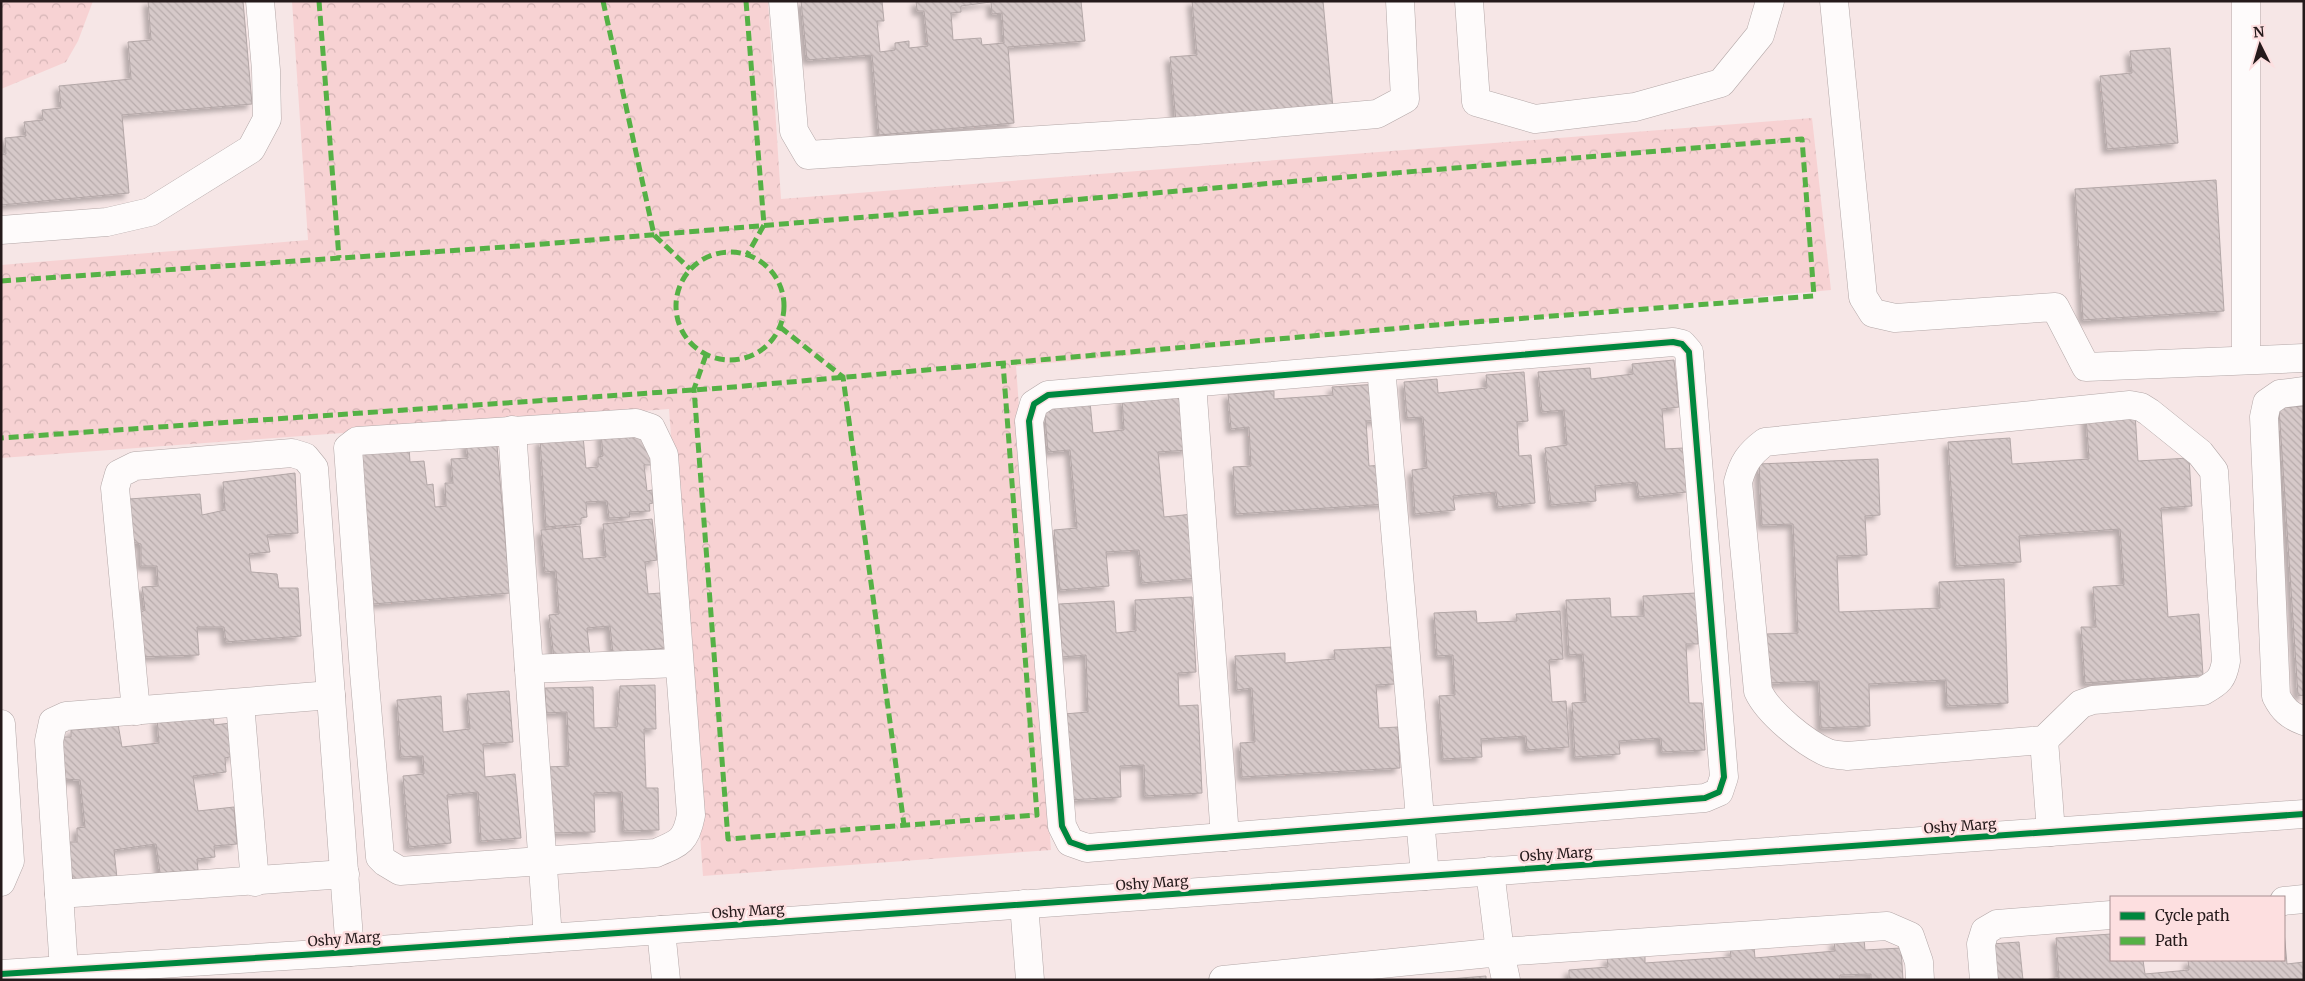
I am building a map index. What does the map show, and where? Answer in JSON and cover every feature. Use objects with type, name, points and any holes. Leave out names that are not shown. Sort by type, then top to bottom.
[{"type":"street","points":[[1,230],[107,222],[150,212],[251,149],[267,118],[266,70],[260,1]]},
{"type":"street","points":[[783,1],[794,131],[808,155],[1197,130],[1377,114],[1405,99],[1400,1]]},
{"type":"street","points":[[1469,1],[1476,102],[1535,119],[1635,107],[1721,83],[1760,35],[1770,1]]},
{"type":"street","points":[[1834,1],[1863,297],[1873,313],[1895,318],[2055,307],[2086,366],[2304,358]]},
{"type":"street","points":[[2246,1],[2246,360]]},
{"type":"street","points":[[1673,342],[1682,344],[1689,352],[1690,362],[1724,777],[1719,792],[1704,798],[1087,848],[1070,842],[1062,826],[1028,421],[1034,404],[1048,395],[1192,383],[1673,342]]},
{"type":"street","points":[[1381,367],[1425,876]]},
{"type":"street","points":[[1192,383],[1225,837]]},
{"type":"street","points":[[2304,391],[2280,394],[2267,403],[2264,417],[2276,696],[2282,707],[2291,716],[2304,721]]},
{"type":"street","points":[[2130,405],[2141,407],[2149,412],[2200,453],[2214,472],[2216,482],[2226,661],[2224,676],[2203,691],[2093,700],[2081,704],[2044,740],[1847,756],[1830,754],[1816,746],[1772,713],[1763,703],[1758,691],[1738,482],[1742,466],[1750,453],[1765,442],[2130,405]]},
{"type":"street","points":[[636,423],[651,428],[664,455],[678,663],[691,815],[687,834],[674,846],[656,853],[400,872],[385,862],[380,856],[347,460],[348,448],[357,441],[512,430],[636,423]]},
{"type":"street","points":[[512,430],[548,938]]},
{"type":"street","points":[[136,711],[115,488],[119,474],[135,466],[145,465],[292,453],[305,457],[314,468],[350,952]]},
{"type":"street","points":[[529,669],[678,663]]},
{"type":"street","points":[[64,970],[49,741],[53,722],[66,716],[331,695]]},
{"type":"street","points":[[240,703],[255,882]]},
{"type":"street","points":[[1,724],[10,861],[1,882]]},
{"type":"street","points":[[2044,740],[2051,832]]},
{"type":"street","name":"Oshy Marg","points":[[1,974],[350,952],[2304,814]]},
{"type":"street","points":[[1490,871],[1500,952],[1506,980]]},
{"type":"street","points":[[59,894],[255,882],[345,874]]},
{"type":"street","points":[[2285,901],[2304,899]]},
{"type":"street","points":[[1024,904],[1030,980]]},
{"type":"street","points":[[1984,980],[1981,944],[1985,931],[1996,924],[2110,915]]},
{"type":"street","points":[[1223,980],[1500,952],[1887,926],[1910,936],[1919,962],[1920,980]]},
{"type":"street","points":[[661,930],[666,980]]},
{"type":"green space","points":[[1,1],[93,1],[78,41],[66,62],[1,89]]},
{"type":"green space","points":[[292,1],[768,1],[781,199],[1812,118],[1831,290],[1016,366],[1051,850],[703,876],[669,409],[1,458],[1,265],[308,240]]},
{"type":"building","points":[[148,1],[243,1],[252,104],[122,115],[129,193],[1,205],[1,155],[6,154],[5,138],[26,136],[24,122],[43,120],[42,110],[61,108],[59,86],[131,79],[128,42],[151,40]]},
{"type":"building","points":[[801,1],[882,1],[884,21],[877,21],[880,52],[895,50],[895,43],[909,41],[909,48],[928,46],[924,11],[917,11],[916,1],[1081,1],[1085,41],[1008,47],[1014,123],[879,135],[872,55],[807,60]],"holes":[[[991,2],[992,14],[1002,13],[1004,43],[982,45],[981,38],[953,40],[951,13],[961,12],[961,6]]]},
{"type":"building","points":[[1192,1],[1323,1],[1333,108],[1176,122],[1170,57],[1197,55]]},
{"type":"building","points":[[2170,48],[2178,143],[2107,149],[2100,76],[2132,73],[2130,51]]},
{"type":"building","points":[[2216,180],[2224,311],[2083,320],[2075,189]]},
{"type":"building","points":[[1674,360],[1679,407],[1662,409],[1665,449],[1683,448],[1687,492],[1639,497],[1637,482],[1595,486],[1596,501],[1551,505],[1545,448],[1567,445],[1564,410],[1542,412],[1538,372],[1590,368],[1591,379],[1633,374],[1632,364]]},
{"type":"building","points":[[1524,372],[1528,421],[1517,422],[1519,456],[1531,455],[1535,503],[1498,507],[1496,492],[1453,496],[1455,510],[1415,514],[1412,470],[1427,468],[1423,417],[1407,418],[1404,382],[1437,379],[1438,393],[1487,388],[1486,375]]},
{"type":"building","points":[[1379,384],[1382,420],[1366,421],[1369,466],[1384,465],[1387,504],[1236,514],[1233,467],[1251,466],[1249,427],[1231,429],[1228,394],[1274,391],[1274,399],[1333,395],[1332,387]]},
{"type":"building","points":[[1183,394],[1188,450],[1158,452],[1164,517],[1193,514],[1199,578],[1142,583],[1139,550],[1106,552],[1109,586],[1060,590],[1054,530],[1077,528],[1070,450],[1048,452],[1044,405],[1090,402],[1093,433],[1124,430],[1122,399]]},
{"type":"building","points":[[2304,406],[2304,695],[2298,696],[2279,408]]},
{"type":"building","points":[[2135,413],[2138,461],[2189,458],[2192,506],[2161,508],[2168,617],[2199,614],[2203,675],[2085,683],[2081,627],[2096,627],[2093,587],[2124,585],[2120,529],[2019,536],[2021,562],[1956,566],[1948,442],[2010,438],[2012,464],[2089,459],[2086,416]]},
{"type":"building","points":[[628,430],[629,438],[648,436],[651,465],[644,465],[647,491],[652,490],[653,503],[649,504],[650,511],[629,512],[630,517],[609,518],[607,501],[586,502],[587,517],[581,518],[581,524],[546,527],[540,440],[583,436],[586,468],[598,467],[598,457],[603,456],[601,433]]},
{"type":"building","points":[[466,442],[497,446],[510,593],[373,604],[360,451],[409,447],[410,462],[424,461],[427,485],[433,484],[435,507],[446,506],[445,483],[453,483],[451,459],[468,458]]},
{"type":"building","points":[[1878,459],[1880,515],[1865,516],[1867,555],[1837,556],[1839,612],[1940,608],[1939,582],[2004,579],[2008,703],[1947,706],[1946,680],[1869,684],[1870,726],[1821,728],[1819,681],[1768,683],[1766,634],[1798,633],[1793,524],[1762,525],[1759,464]]},
{"type":"building","points":[[295,473],[298,533],[267,535],[270,552],[249,554],[251,572],[277,574],[279,588],[298,588],[301,636],[226,642],[224,627],[197,627],[199,655],[140,657],[136,615],[145,610],[142,587],[158,586],[157,566],[141,566],[141,544],[132,542],[129,499],[200,494],[202,515],[225,510],[223,482]]},
{"type":"building","points":[[652,519],[657,560],[645,562],[648,594],[660,593],[665,648],[613,654],[610,626],[587,628],[590,656],[554,659],[549,615],[559,614],[556,571],[545,572],[541,530],[580,526],[583,559],[606,557],[603,524]]},
{"type":"building","points":[[1696,593],[1698,644],[1686,644],[1689,703],[1702,703],[1705,750],[1662,752],[1661,738],[1619,741],[1620,754],[1575,757],[1572,703],[1586,702],[1583,654],[1569,655],[1566,600],[1610,598],[1611,617],[1644,616],[1643,596]]},
{"type":"building","points":[[1192,597],[1196,672],[1178,673],[1179,706],[1198,705],[1202,793],[1145,796],[1144,765],[1120,766],[1121,797],[1069,800],[1064,714],[1088,712],[1086,655],[1062,657],[1059,604],[1114,601],[1116,633],[1136,631],[1135,600]]},
{"type":"building","points":[[1476,611],[1477,623],[1517,621],[1516,614],[1560,611],[1563,659],[1549,660],[1552,702],[1566,701],[1569,747],[1527,750],[1526,736],[1481,739],[1482,757],[1443,759],[1439,696],[1455,695],[1453,655],[1437,656],[1434,613]]},
{"type":"building","points":[[1393,647],[1395,684],[1376,685],[1379,728],[1398,727],[1400,768],[1242,777],[1240,743],[1255,742],[1252,688],[1237,690],[1235,656],[1285,653],[1285,663],[1335,659],[1334,650]]},
{"type":"building","points":[[655,685],[656,729],[644,729],[646,788],[658,788],[659,830],[624,831],[622,792],[594,793],[595,832],[549,833],[547,767],[569,766],[567,712],[546,713],[545,688],[593,687],[594,728],[617,727],[620,686]]},
{"type":"building","points":[[509,691],[513,742],[483,744],[485,777],[515,774],[521,838],[481,841],[478,792],[447,795],[451,843],[409,847],[403,776],[424,774],[423,756],[401,757],[397,700],[441,696],[443,732],[470,729],[467,694]]},
{"type":"building","points":[[213,714],[214,725],[231,723],[234,756],[225,758],[226,772],[193,776],[198,811],[234,807],[237,844],[214,846],[215,857],[197,859],[198,870],[160,873],[156,844],[114,850],[117,878],[73,884],[72,876],[65,880],[69,842],[77,842],[77,828],[85,827],[80,780],[65,779],[65,772],[59,772],[60,737],[71,737],[71,730],[86,729],[85,724],[118,724],[122,747],[159,743],[157,719]]},
{"type":"building","points":[[2110,934],[2110,961],[2143,961],[2145,974],[2189,970],[2188,961],[2285,961],[2285,942],[2287,964],[2304,962],[2304,980],[2043,980],[2059,978],[2056,938]]},
{"type":"building","points":[[1864,939],[1865,950],[1901,948],[1903,980],[1871,980],[1871,974],[1840,975],[1840,980],[1569,980],[1569,970],[1608,967],[1607,958],[1645,955],[1645,963],[1731,957],[1730,949],[1754,947],[1755,958],[1835,951],[1834,941]]},
{"type":"building","points":[[2019,942],[2023,980],[1995,980],[1992,944]]},
{"type":"building","points":[[1486,976],[1486,980],[1437,980]]},
{"type":"marked path","points":[[319,1],[339,258]]},
{"type":"marked path","points":[[603,1],[654,235],[690,269]]},
{"type":"marked path","points":[[746,1],[764,225],[747,255]]},
{"type":"marked path","points":[[1,281],[519,246],[1802,139],[1814,296],[1436,325],[722,388],[1,438]]},
{"type":"marked path","points":[[730,252],[751,256],[768,268],[780,285],[784,306],[780,327],[768,344],[751,356],[730,360],[709,356],[692,344],[680,327],[676,306],[680,285],[692,268],[709,256],[730,252]]},
{"type":"marked path","points":[[780,327],[843,377],[904,825]]},
{"type":"marked path","points":[[706,355],[694,389],[728,839],[1037,815],[1003,363]]},
{"type":"cycle path","points":[[1673,342],[1682,344],[1689,352],[1724,777],[1719,792],[1705,798],[1087,848],[1070,842],[1062,826],[1029,421],[1034,404],[1048,395],[1673,342]]},
{"type":"cycle path","points":[[1,974],[350,952],[2304,814]]}]
